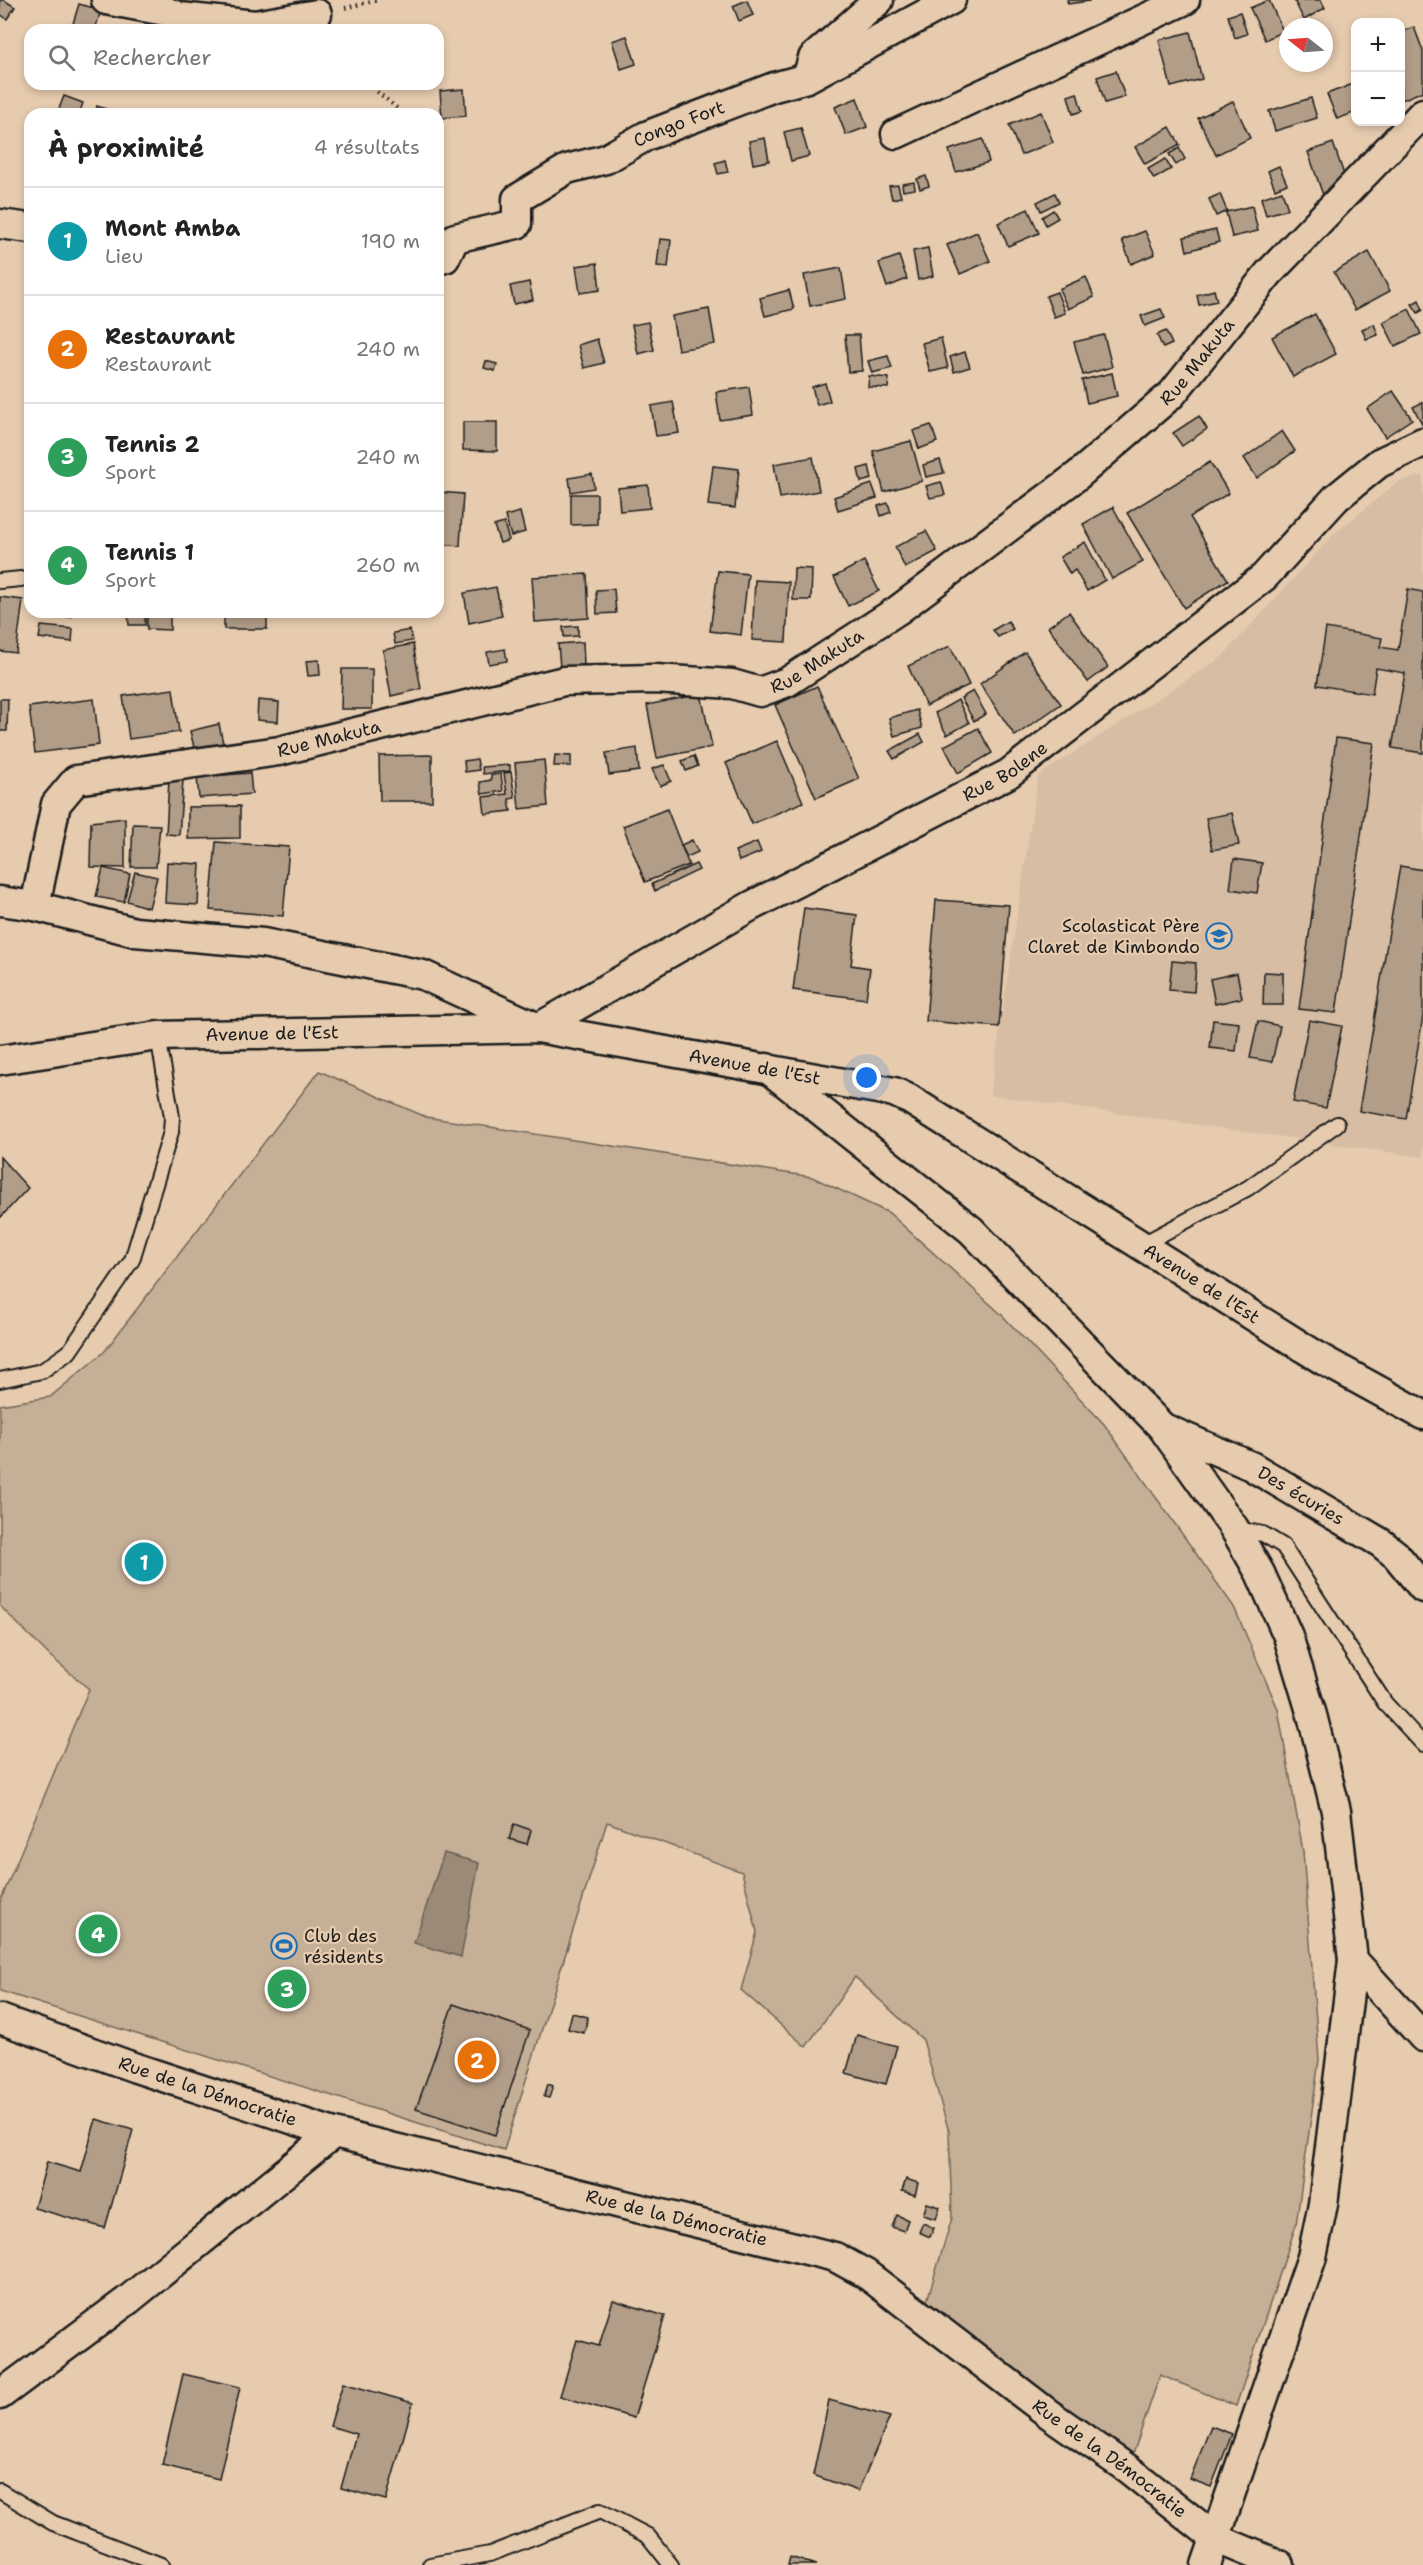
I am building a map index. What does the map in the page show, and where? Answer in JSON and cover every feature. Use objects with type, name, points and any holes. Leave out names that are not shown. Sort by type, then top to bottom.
[{"type":"street","points":[[106,0],[165,11],[180,17],[246,24]]},
{"type":"street","points":[[807,78],[813,58],[879,0]]},
{"type":"street","name":"Congo Fort","points":[[444,258],[455,238],[502,230],[517,224],[517,199],[567,169],[606,159],[646,136],[774,87],[807,78],[951,0]]},
{"type":"street","points":[[896,134],[1185,0]]},
{"type":"street","points":[[261,24],[317,14]]},
{"type":"street","name":"Rue Makuta","points":[[35,906],[56,804],[76,780],[279,751],[564,681],[655,680],[732,684],[760,692],[787,682],[898,610],[1077,476],[1172,393],[1269,273],[1423,113]]},
{"type":"street","points":[[0,224],[24,227]]},
{"type":"street","name":"Rue Bolene","points":[[538,1029],[751,906],[1008,774],[1264,577],[1336,498],[1379,463],[1423,442]]},
{"type":"street","points":[[0,901],[35,906],[135,932],[264,943],[423,975],[538,1029]]},
{"type":"street","name":"Avenue de l'Est","points":[[0,1059],[158,1036],[538,1029],[894,1092],[909,1099],[1323,1360],[1423,1415]]},
{"type":"street","points":[[767,1068],[971,1230],[1162,1427],[1234,1528],[1260,1573],[1288,1636],[1312,1715],[1336,1811],[1353,1960],[1323,2204],[1312,2257],[1206,2565]]},
{"type":"street","name":"Des écuries","points":[[1162,1427],[1251,1466],[1381,1543],[1396,1555],[1423,1588]]},
{"type":"street","points":[[1353,1960],[1423,2037]]},
{"type":"street","name":"Rue de la Démocratie","points":[[0,2019],[136,2068],[334,2133],[835,2257],[866,2274],[1049,2414],[1128,2469],[1215,2538],[1280,2565]]},
{"type":"street","points":[[0,2395],[128,2300],[334,2133]]},
{"type":"lane","points":[[0,581],[21,579]]},
{"type":"lane","points":[[0,1380],[42,1371],[69,1352],[132,1260],[171,1132],[172,1117],[158,1036]]},
{"type":"lane","points":[[1141,1245],[1248,1188],[1337,1124]]},
{"type":"lane","points":[[1234,1528],[1263,1534],[1283,1546],[1384,1703],[1423,1744]]},
{"type":"lane","points":[[0,2491],[53,2523],[161,2565]]},
{"type":"lane","points":[[430,2565],[490,2554],[600,2511],[648,2536],[671,2565]]},
{"type":"path","points":[[317,14],[379,0]]},
{"type":"path","points":[[375,90],[397,108]]},
{"type":"shaded area","name":"Scolasticat Père Claret de Kimbondo","points":[[1423,475],[1423,1157],[990,1095],[1038,776],[1222,657],[1334,534],[1398,482]]},
{"type":"shaded area","points":[[319,1071],[426,1117],[812,1177],[889,1213],[1001,1314],[1104,1424],[1234,1607],[1278,1709],[1303,1851],[1319,2060],[1296,2225],[1236,2406],[1160,2375],[1128,2469],[922,2317],[952,2218],[949,2132],[923,2040],[855,1977],[806,2047],[741,1990],[757,1932],[742,1872],[607,1822],[504,2150],[0,1991],[0,1902],[89,1689],[50,1656],[0,1606],[0,1405],[50,1397],[104,1352]]},
{"type":"shaded area","points":[[444,1853],[479,1863],[461,1957],[414,1943]]},
{"type":"building","points":[[0,0],[15,7],[7,19],[0,14]]},
{"type":"building","points":[[747,0],[753,15],[739,21],[733,6]]},
{"type":"building","points":[[1067,0],[1089,0],[1089,1],[1068,4]]},
{"type":"building","points":[[1269,0],[1279,22],[1279,33],[1265,40],[1250,8]]},
{"type":"building","points":[[1294,0],[1321,0],[1325,8],[1308,18],[1303,18]]},
{"type":"building","points":[[79,4],[101,10],[97,24],[73,24]]},
{"type":"building","points":[[1240,12],[1247,34],[1235,38],[1228,16]]},
{"type":"building","points":[[1414,27],[1423,51],[1423,91],[1405,99],[1405,72],[1405,30]]},
{"type":"building","points":[[1190,32],[1202,79],[1171,87],[1159,40]]},
{"type":"building","points":[[627,36],[636,64],[621,69],[612,41]]},
{"type":"building","points":[[1116,71],[1125,97],[1105,103],[1097,77]]},
{"type":"building","points":[[1351,85],[1351,114],[1337,119],[1327,94]]},
{"type":"building","points":[[464,89],[466,116],[444,118],[440,91]]},
{"type":"building","points":[[1077,93],[1082,111],[1073,114],[1068,96]]},
{"type":"building","points":[[64,96],[83,103],[81,108],[59,108]]},
{"type":"building","points":[[857,98],[867,127],[846,135],[835,107]]},
{"type":"building","points":[[1311,98],[1317,118],[1275,131],[1269,111]]},
{"type":"building","points":[[1233,101],[1250,138],[1216,155],[1198,118]]},
{"type":"building","points":[[1041,112],[1053,142],[1021,155],[1009,125]]},
{"type":"building","points":[[1170,127],[1180,145],[1145,164],[1135,147]]},
{"type":"building","points":[[801,128],[809,156],[791,161],[784,132]]},
{"type":"building","points":[[765,138],[769,161],[753,164],[749,141]]},
{"type":"building","points":[[983,139],[989,162],[956,172],[949,150]]},
{"type":"building","points":[[1333,143],[1348,186],[1323,195],[1308,152]]},
{"type":"building","points":[[1179,148],[1185,159],[1176,165],[1169,154]]},
{"type":"building","points":[[1165,159],[1171,169],[1154,179],[1148,169]]},
{"type":"building","points":[[725,160],[728,172],[718,174],[715,163]]},
{"type":"building","points":[[1279,166],[1287,184],[1275,189],[1268,171]]},
{"type":"building","points":[[926,176],[929,186],[920,189],[917,179]]},
{"type":"building","points":[[914,182],[915,189],[903,191],[902,184]]},
{"type":"building","points":[[898,185],[901,197],[892,199],[889,186]]},
{"type":"building","points":[[1282,191],[1288,209],[1266,215],[1261,198]]},
{"type":"building","points":[[1055,193],[1059,202],[1041,211],[1037,202]]},
{"type":"building","points":[[1220,194],[1227,211],[1216,216],[1209,199]]},
{"type":"building","points":[[1252,206],[1258,231],[1232,237],[1226,212]]},
{"type":"building","points":[[1028,209],[1039,233],[1008,246],[998,223]]},
{"type":"building","points":[[1053,210],[1058,218],[1046,225],[1042,217]]},
{"type":"building","points":[[1216,230],[1219,242],[1187,251],[1184,237]]},
{"type":"building","points":[[1145,231],[1155,254],[1131,264],[1122,240]]},
{"type":"building","points":[[977,232],[990,261],[960,274],[947,245]]},
{"type":"building","points":[[660,239],[671,240],[668,267],[657,266]]},
{"type":"building","points":[[928,248],[933,276],[918,280],[913,251]]},
{"type":"building","points":[[1369,252],[1390,291],[1355,310],[1334,272]]},
{"type":"building","points":[[899,256],[907,279],[887,287],[879,263]]},
{"type":"building","points":[[597,263],[600,290],[580,293],[576,266]]},
{"type":"building","points":[[841,268],[846,299],[810,306],[804,275]]},
{"type":"building","points":[[1086,277],[1094,297],[1068,309],[1059,289]]},
{"type":"building","points":[[529,282],[533,300],[514,304],[510,286]]},
{"type":"building","points":[[789,290],[794,309],[765,316],[760,298]]},
{"type":"building","points":[[1214,290],[1217,301],[1199,305],[1197,295]]},
{"type":"building","points":[[1057,292],[1065,313],[1054,317],[1046,296]]},
{"type":"building","points":[[1419,300],[1423,310],[1418,313],[1412,304]]},
{"type":"building","points":[[709,309],[715,344],[678,350],[672,316]]},
{"type":"building","points":[[1161,309],[1165,318],[1145,326],[1141,316]]},
{"type":"building","points":[[1409,309],[1421,334],[1395,346],[1383,322]]},
{"type":"building","points":[[1315,314],[1336,354],[1293,377],[1272,337]]},
{"type":"building","points":[[648,322],[654,350],[638,354],[632,325]]},
{"type":"building","points":[[1374,324],[1378,335],[1366,339],[1362,329]]},
{"type":"building","points":[[1166,331],[1172,344],[1163,348],[1157,335]]},
{"type":"building","points":[[845,335],[859,335],[862,371],[848,372]]},
{"type":"building","points":[[1104,335],[1112,367],[1083,375],[1074,342]]},
{"type":"building","points":[[941,338],[948,368],[930,372],[922,343]]},
{"type":"building","points":[[597,339],[604,363],[584,368],[578,345]]},
{"type":"building","points":[[965,352],[970,367],[954,372],[950,357]]},
{"type":"building","points":[[888,356],[892,368],[872,373],[868,361]]},
{"type":"building","points":[[486,361],[497,364],[495,371],[484,368]]},
{"type":"building","points":[[1112,373],[1117,396],[1087,403],[1082,380]]},
{"type":"building","points":[[869,376],[889,378],[888,388],[868,387]]},
{"type":"building","points":[[825,383],[830,401],[817,405],[812,387]]},
{"type":"building","points":[[749,387],[753,415],[720,420],[716,392]]},
{"type":"building","points":[[1393,391],[1412,419],[1385,437],[1367,409]]},
{"type":"building","points":[[673,402],[679,433],[656,436],[651,406]]},
{"type":"building","points":[[1423,402],[1423,425],[1413,407]]},
{"type":"building","points":[[1199,416],[1207,429],[1182,446],[1173,433]]},
{"type":"building","points":[[463,422],[497,422],[497,451],[463,450]]},
{"type":"building","points":[[931,425],[937,442],[919,449],[913,431]]},
{"type":"building","points":[[1282,431],[1295,451],[1257,478],[1244,458]]},
{"type":"building","points":[[911,441],[922,481],[884,492],[873,451]]},
{"type":"building","points":[[813,457],[819,491],[780,498],[774,464]]},
{"type":"building","points":[[940,460],[944,473],[926,477],[923,465]]},
{"type":"building","points":[[1210,462],[1229,493],[1190,517],[1228,580],[1184,608],[1127,513]]},
{"type":"building","points":[[713,466],[739,469],[735,508],[708,505]]},
{"type":"building","points":[[869,466],[872,479],[861,482],[858,469]]},
{"type":"building","points":[[592,474],[594,488],[571,492],[569,478]]},
{"type":"building","points":[[941,482],[945,495],[930,498],[926,486]]},
{"type":"building","points":[[872,484],[877,498],[838,510],[834,497]]},
{"type":"building","points":[[648,485],[650,508],[620,511],[618,488]]},
{"type":"building","points":[[444,492],[463,494],[460,546],[444,545]]},
{"type":"building","points":[[571,494],[597,494],[597,524],[571,525]]},
{"type":"building","points":[[888,503],[891,512],[881,516],[878,506]]},
{"type":"building","points":[[1113,507],[1143,562],[1112,579],[1083,524]]},
{"type":"building","points":[[520,512],[525,532],[511,536],[505,516]]},
{"type":"building","points":[[504,523],[509,540],[500,543],[494,526]]},
{"type":"building","points":[[926,531],[937,551],[905,568],[895,547]]},
{"type":"building","points":[[1085,542],[1105,580],[1087,591],[1075,570],[1070,574],[1060,557]]},
{"type":"building","points":[[864,561],[879,591],[848,606],[834,577]]},
{"type":"building","points":[[794,568],[812,569],[811,600],[793,600]]},
{"type":"building","points":[[718,571],[748,574],[741,635],[710,631]]},
{"type":"building","points":[[587,574],[589,618],[535,622],[532,577]]},
{"type":"building","points":[[755,580],[789,582],[786,642],[752,640]]},
{"type":"building","points":[[496,587],[502,616],[469,623],[464,593]]},
{"type":"building","points":[[614,589],[616,613],[597,614],[596,590]]},
{"type":"building","points":[[1408,589],[1423,592],[1423,753],[1392,748],[1405,673],[1376,668],[1372,694],[1317,685],[1326,628],[1382,638],[1380,647],[1398,650]]},
{"type":"building","points":[[0,597],[23,600],[16,653],[0,651]]},
{"type":"building","points":[[1069,612],[1108,667],[1088,682],[1048,627]]},
{"type":"building","points":[[128,618],[145,618],[145,625],[129,625]]},
{"type":"building","points":[[147,618],[170,618],[170,630],[147,629]]},
{"type":"building","points":[[224,618],[267,618],[267,629],[224,629]]},
{"type":"building","points":[[1008,621],[1013,629],[998,637],[993,630]]},
{"type":"building","points":[[41,626],[73,629],[72,642],[39,638]]},
{"type":"building","points":[[578,626],[578,636],[564,637],[563,627]]},
{"type":"building","points":[[410,630],[412,641],[395,644],[393,633]]},
{"type":"building","points":[[583,642],[584,666],[560,667],[558,644]]},
{"type":"building","points":[[413,644],[421,689],[391,696],[383,650]]},
{"type":"building","points":[[950,646],[969,685],[926,706],[908,666]]},
{"type":"building","points":[[505,649],[507,661],[489,664],[487,652]]},
{"type":"building","points":[[1025,652],[1061,704],[1015,736],[980,684]]},
{"type":"building","points":[[319,660],[320,675],[308,676],[306,661]]},
{"type":"building","points":[[342,669],[372,669],[372,709],[341,709]]},
{"type":"building","points":[[817,686],[859,779],[816,798],[775,705]]},
{"type":"building","points":[[173,689],[179,732],[129,739],[123,696]]},
{"type":"building","points":[[973,691],[986,714],[974,721],[961,698]]},
{"type":"building","points":[[701,694],[712,747],[657,758],[647,705]]},
{"type":"building","points":[[0,699],[8,699],[7,731],[0,731]]},
{"type":"building","points":[[94,699],[99,745],[35,753],[29,707]]},
{"type":"building","points":[[258,700],[279,702],[278,722],[257,720]]},
{"type":"building","points":[[958,700],[969,723],[947,735],[935,713]]},
{"type":"building","points":[[917,710],[922,728],[894,736],[889,718]]},
{"type":"building","points":[[219,724],[224,748],[196,755],[190,731]]},
{"type":"building","points":[[978,728],[992,753],[958,773],[944,746]]},
{"type":"building","points":[[920,734],[924,742],[894,759],[889,751]]},
{"type":"building","points":[[1336,738],[1374,743],[1336,1013],[1299,1009]]},
{"type":"building","points":[[777,741],[803,802],[752,824],[726,763]]},
{"type":"building","points":[[637,748],[639,771],[609,775],[606,753]]},
{"type":"building","points":[[432,755],[432,801],[380,801],[379,756]]},
{"type":"building","points":[[555,755],[571,756],[571,766],[554,766]]},
{"type":"building","points":[[694,756],[698,766],[686,771],[682,761]]},
{"type":"building","points":[[477,759],[479,770],[465,772],[464,761]]},
{"type":"building","points":[[544,760],[548,806],[519,809],[515,763]]},
{"type":"building","points":[[510,765],[510,771],[483,774],[482,767]]},
{"type":"building","points":[[664,765],[671,781],[660,786],[652,769]]},
{"type":"building","points":[[511,772],[515,798],[509,799],[511,811],[485,814],[483,797],[507,794],[504,773]]},
{"type":"building","points":[[250,773],[252,794],[199,798],[197,777]]},
{"type":"building","points":[[501,774],[503,791],[482,794],[480,782],[491,780],[491,775]]},
{"type":"building","points":[[169,779],[183,780],[179,835],[166,834]]},
{"type":"building","points":[[240,806],[240,838],[188,839],[188,807]]},
{"type":"building","points":[[667,809],[689,865],[645,882],[623,826]]},
{"type":"building","points":[[1232,813],[1239,845],[1212,850],[1206,818]]},
{"type":"building","points":[[125,818],[125,868],[90,867],[91,822]]},
{"type":"building","points":[[133,824],[160,825],[156,867],[131,867]]},
{"type":"building","points":[[692,840],[698,852],[687,857],[681,845]]},
{"type":"building","points":[[216,842],[289,847],[283,916],[210,910]]},
{"type":"building","points":[[757,842],[761,852],[739,861],[735,851]]},
{"type":"building","points":[[1234,859],[1262,863],[1257,893],[1230,889]]},
{"type":"building","points":[[167,862],[200,864],[198,905],[165,903]]},
{"type":"building","points":[[696,864],[699,870],[655,891],[652,884]]},
{"type":"building","points":[[1400,866],[1423,870],[1423,1016],[1406,1119],[1359,1111]]},
{"type":"building","points":[[103,868],[130,874],[124,902],[96,897]]},
{"type":"building","points":[[135,872],[157,877],[149,908],[127,901]]},
{"type":"building","points":[[936,900],[1009,905],[999,1027],[926,1021]]},
{"type":"building","points":[[804,908],[857,915],[851,965],[870,968],[866,999],[793,990]]},
{"type":"building","points":[[1172,961],[1196,963],[1194,992],[1169,990]]},
{"type":"building","points":[[1264,972],[1283,973],[1283,1005],[1263,1005]]},
{"type":"building","points":[[1237,973],[1242,998],[1215,1004],[1210,979]]},
{"type":"building","points":[[1213,1020],[1239,1023],[1236,1051],[1210,1048]]},
{"type":"building","points":[[1309,1020],[1342,1026],[1326,1108],[1293,1102]]},
{"type":"building","points":[[1258,1021],[1280,1026],[1272,1062],[1250,1058]]},
{"type":"building","points":[[0,1157],[28,1188],[0,1218]]},
{"type":"building","points":[[514,1824],[531,1830],[527,1844],[509,1839]]},
{"type":"building","points":[[453,2004],[530,2030],[495,2135],[416,2109]]},
{"type":"building","points":[[572,2013],[588,2017],[584,2033],[568,2029]]},
{"type":"building","points":[[857,2035],[897,2046],[886,2084],[846,2073]]},
{"type":"building","points":[[548,2084],[553,2086],[549,2098],[544,2097]]},
{"type":"building","points":[[96,2119],[133,2130],[105,2228],[34,2208],[47,2162],[81,2172]]},
{"type":"building","points":[[906,2179],[918,2183],[915,2195],[902,2191]]},
{"type":"building","points":[[927,2203],[940,2207],[936,2219],[923,2215]]},
{"type":"building","points":[[897,2215],[908,2220],[904,2231],[892,2227]]},
{"type":"building","points":[[923,2223],[934,2228],[930,2237],[919,2232]]},
{"type":"building","points":[[613,2300],[665,2316],[634,2418],[560,2396],[577,2340],[599,2346]]},
{"type":"building","points":[[183,2374],[240,2387],[219,2479],[162,2465]]},
{"type":"building","points":[[343,2383],[413,2403],[386,2500],[341,2488],[356,2434],[330,2426]]},
{"type":"building","points":[[829,2400],[890,2417],[858,2491],[813,2475]]},
{"type":"building","points":[[1211,2426],[1232,2434],[1211,2487],[1190,2479]]},
{"type":"building","points":[[790,2557],[816,2565],[788,2565]]},
{"type":"place","name":"Scolasticat Père Claret de Kimbondo","points":[[1219,936]]},
{"type":"place","name":"Mont Amba","points":[[144,1562]]},
{"type":"place","name":"Tennis 1","points":[[98,1934]]},
{"type":"place","name":"Club des résidents","points":[[284,1946]]},
{"type":"place","name":"Tennis 2","points":[[287,1989]]},
{"type":"place","name":"Restaurant","points":[[477,2060]]}]
